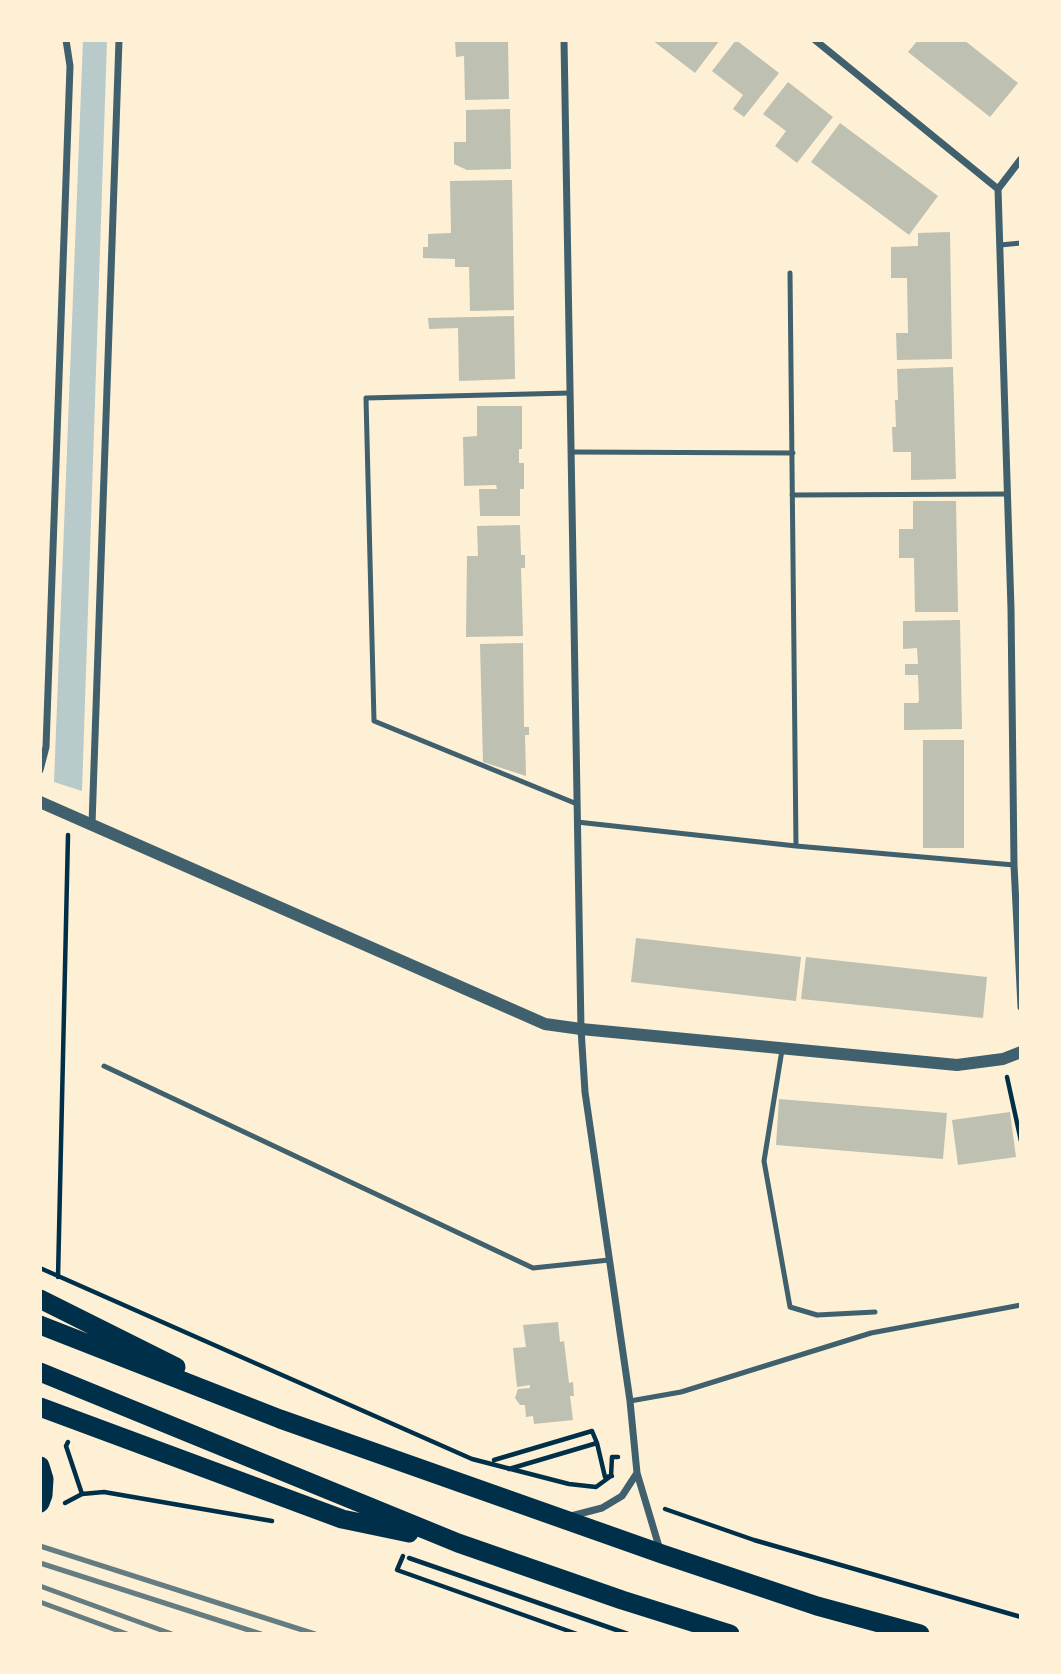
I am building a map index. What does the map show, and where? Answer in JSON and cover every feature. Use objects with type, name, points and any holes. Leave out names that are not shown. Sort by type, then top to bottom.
[{"type":"highway","points":[[40,1299],[280,1419]]},
{"type":"highway","points":[[40,1325],[280,1419],[562,1519],[817,1606],[920,1634]]},
{"type":"highway","points":[[40,1372],[458,1543],[730,1634]]},
{"type":"highway","points":[[40,1407],[342,1519],[458,1543]]},
{"type":"highway","points":[[40,1466],[44,1479],[43,1495],[49,1505]]},
{"type":"street","points":[[40,770],[46,747],[70,66],[66,40]]},
{"type":"street","points":[[92,824],[119,40]]},
{"type":"street","points":[[564,40],[580,1030],[585,1092],[630,1401],[637,1473],[662,1554]]},
{"type":"street","points":[[814,40],[998,189]]},
{"type":"street","points":[[1021,159],[998,189],[1011,609],[1014,865],[1021,1007]]},
{"type":"street","points":[[40,802],[545,1024],[580,1030],[957,1065],[1003,1059],[1021,1052]]},
{"type":"street","points":[[562,1519],[602,1508],[622,1496],[637,1473]]},
{"type":"lane","points":[[1000,245],[1021,243]]},
{"type":"lane","points":[[790,273],[796,846]]},
{"type":"lane","points":[[570,393],[366,398],[374,721],[577,804]]},
{"type":"lane","points":[[571,452],[793,453]]},
{"type":"lane","points":[[792,495],[1008,494]]},
{"type":"lane","points":[[1011,609],[1021,608]]},
{"type":"lane","points":[[577,822],[796,846],[1014,865]]},
{"type":"lane","points":[[782,1047],[764,1161],[790,1307],[817,1315],[875,1311]]},
{"type":"lane","points":[[104,1066],[533,1268],[609,1260]]},
{"type":"lane","points":[[630,1401],[681,1391],[871,1333],[1021,1305]]},
{"type":"path","points":[[58,1276],[69,815]]},
{"type":"path","points":[[1003,1059],[1021,1141]]},
{"type":"path","points":[[40,1268],[472,1459],[569,1484],[596,1487],[611,1476],[612,1457]]},
{"type":"path","points":[[494,1460],[592,1431],[606,1477]]},
{"type":"path","points":[[508,1469],[597,1443]]},
{"type":"path","points":[[66,1446],[82,1494]]},
{"type":"path","points":[[49,1505],[82,1494],[104,1492],[258,1518]]},
{"type":"path","points":[[648,1503],[754,1540],[1021,1617]]},
{"type":"path","points":[[390,1552],[628,1634]]},
{"type":"path","points":[[403,1556],[397,1570],[577,1634]]},
{"type":"shaded area","points":[[83,40],[107,40],[82,791],[54,782]]},
{"type":"building","points":[[508,40],[509,99],[465,100],[464,56],[456,57],[455,41]]},
{"type":"building","points":[[652,40],[720,40],[695,73]]},
{"type":"building","points":[[736,40],[779,73],[744,117],[733,109],[743,95],[712,71]]},
{"type":"building","points":[[918,40],[964,40],[1018,83],[990,117],[908,52]]},
{"type":"building","points":[[788,82],[833,117],[797,163],[775,146],[786,131],[763,114]]},
{"type":"building","points":[[510,109],[511,169],[467,170],[454,164],[454,142],[466,142],[466,110]]},
{"type":"building","points":[[840,123],[938,196],[909,235],[811,162]]},
{"type":"building","points":[[512,180],[514,310],[470,311],[469,267],[455,267],[455,259],[423,258],[423,247],[428,247],[428,234],[451,233],[450,181]]},
{"type":"building","points":[[950,232],[952,359],[897,360],[896,333],[908,333],[907,278],[891,278],[891,247],[918,246],[918,233]]},
{"type":"building","points":[[514,316],[515,379],[459,381],[458,328],[429,329],[428,318]]},
{"type":"building","points":[[953,367],[956,479],[911,480],[911,452],[893,452],[892,427],[896,427],[895,400],[898,400],[897,369]]},
{"type":"building","points":[[477,406],[522,406],[522,449],[519,449],[519,463],[524,463],[524,489],[520,489],[520,516],[480,516],[479,489],[497,489],[496,485],[464,486],[463,437],[477,436]]},
{"type":"building","points":[[913,501],[956,501],[958,612],[915,612],[914,558],[899,558],[899,529],[913,529]]},
{"type":"building","points":[[520,525],[521,555],[525,555],[525,568],[521,568],[523,636],[466,637],[467,556],[478,556],[477,526]]},
{"type":"building","points":[[960,620],[962,729],[904,730],[904,703],[918,703],[919,700],[918,675],[905,675],[905,664],[918,664],[917,648],[903,649],[903,621]]},
{"type":"building","points":[[523,643],[524,727],[529,727],[529,735],[525,735],[526,776],[483,762],[480,644]]},
{"type":"building","points":[[923,740],[964,740],[964,848],[923,848]]},
{"type":"building","points":[[636,938],[801,957],[796,1001],[631,982]]},
{"type":"building","points":[[806,957],[987,977],[983,1018],[801,999]]},
{"type":"building","points":[[779,1099],[947,1113],[943,1159],[776,1145]]},
{"type":"building","points":[[1010,1112],[1016,1157],[958,1165],[952,1120]]},
{"type":"building","points":[[558,1322],[560,1342],[564,1341],[569,1383],[573,1382],[574,1396],[570,1396],[573,1420],[534,1424],[533,1416],[526,1417],[525,1405],[520,1405],[515,1398],[518,1389],[530,1388],[530,1385],[517,1387],[513,1348],[526,1347],[523,1325]]},
{"type":"railway","points":[[40,1546],[315,1634]]},
{"type":"railway","points":[[40,1563],[261,1634]]},
{"type":"railway","points":[[40,1586],[172,1634]]},
{"type":"railway","points":[[40,1602],[127,1634]]}]
